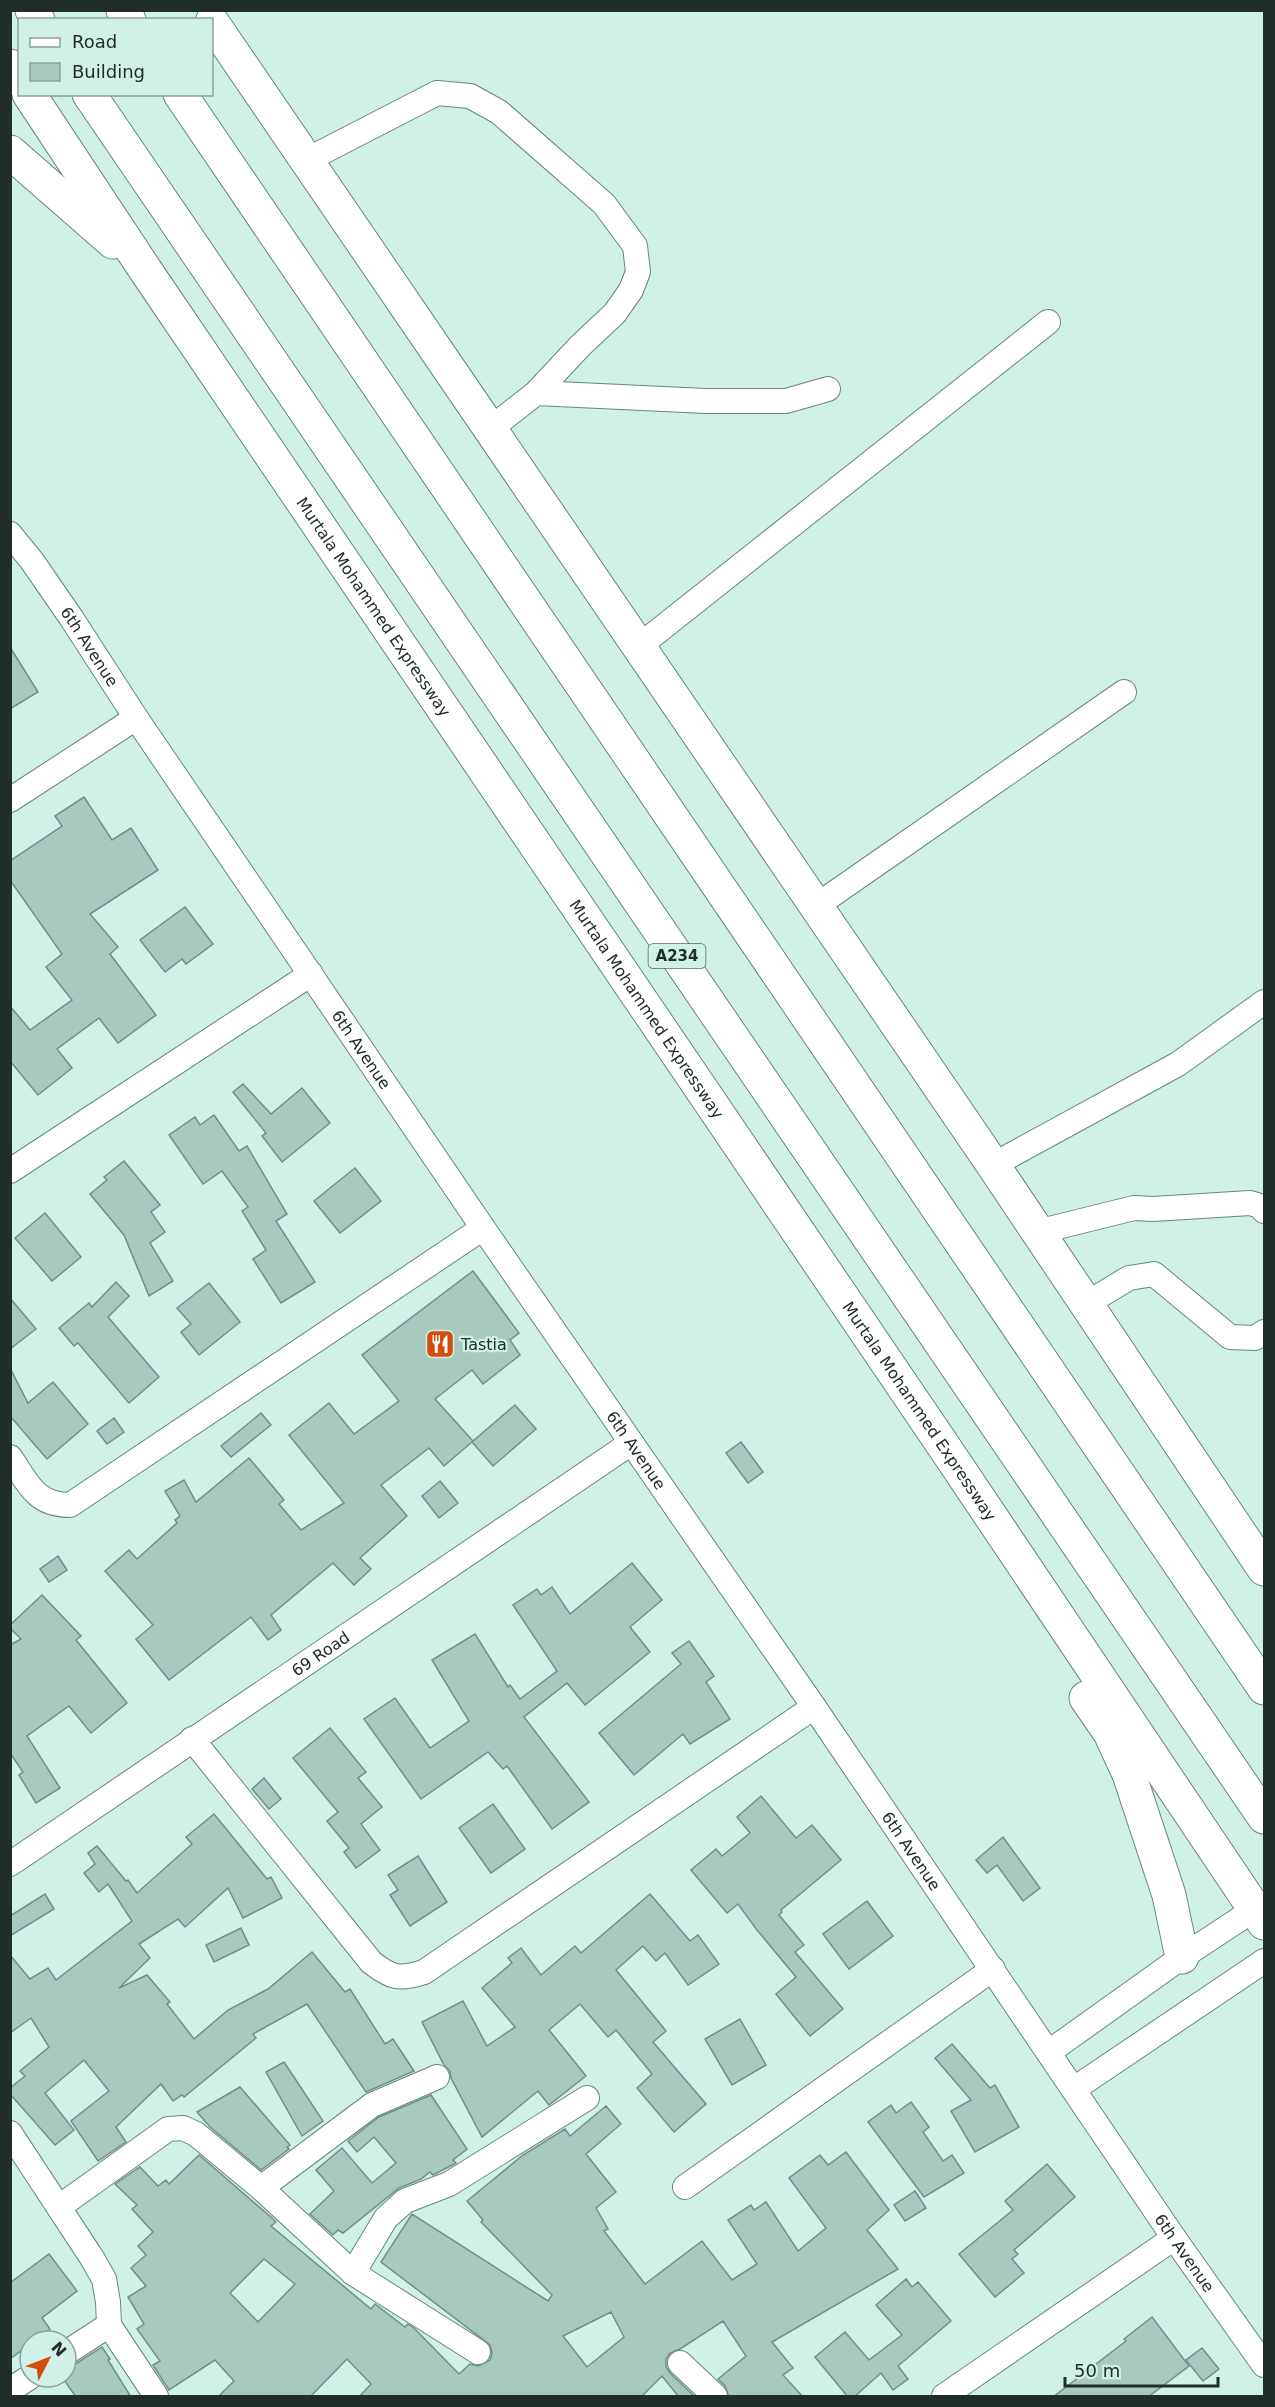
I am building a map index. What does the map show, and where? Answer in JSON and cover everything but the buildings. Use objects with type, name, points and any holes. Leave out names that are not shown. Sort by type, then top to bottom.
[{"type":"highway","points":[[232,10],[276,117]]},
{"type":"highway","points":[[213,24],[993,1165],[1264,1569]]},
{"type":"highway","name":"Murtala Mohammed Expressway","points":[[30,96],[146,271],[950,1454],[1260,1916]]},
{"type":"highway","name":"A234","points":[[90,96],[1264,1817]]},
{"type":"highway","points":[[181,96],[1264,1688]]},
{"type":"highway","points":[[10,152],[146,271]]},
{"type":"highway","points":[[950,1454],[977,1525],[1023,1603],[1110,1733],[1129,1774],[1166,1886],[1182,1957]]},
{"type":"street","points":[[307,160],[437,93],[470,96],[499,112],[604,204],[635,246],[638,272],[631,290],[615,313],[536,393],[490,429]]},
{"type":"street","points":[[638,647],[1048,322]]},
{"type":"street","points":[[536,393],[706,401],[786,401],[828,389]]},
{"type":"street","name":"6th Avenue","points":[[10,534],[32,561],[483,1228],[814,1707],[1174,2238],[1264,2365]]},
{"type":"street","points":[[816,906],[1124,692]]},
{"type":"street","points":[[10,800],[136,718]]},
{"type":"street","points":[[10,1171],[311,974]]},
{"type":"street","points":[[993,1165],[1178,1064],[1264,1002]]},
{"type":"street","points":[[1037,1232],[1134,1208],[1153,1209],[1250,1203],[1260,1206],[1264,1211]]},
{"type":"street","points":[[10,1457],[37,1496],[54,1505],[70,1505],[483,1228]]},
{"type":"street","points":[[1086,1304],[1129,1278],[1154,1274],[1230,1337],[1255,1338],[1264,1332]]},
{"type":"street","name":"69 Road","points":[[10,1864],[631,1443]]},
{"type":"street","points":[[192,1739],[371,1962],[384,1973],[396,1977],[410,1977],[424,1972],[814,1707]]},
{"type":"street","points":[[1049,2052],[1182,1957],[1260,1916]]},
{"type":"street","points":[[1074,2089],[1264,1961]]},
{"type":"street","points":[[685,2187],[993,1969]]},
{"type":"street","points":[[261,2188],[372,2105],[436,2078]]},
{"type":"street","points":[[353,2272],[386,2217],[405,2201],[449,2184],[588,2098]]},
{"type":"street","points":[[59,2207],[168,2129],[183,2128],[196,2134],[261,2188],[353,2272],[478,2352]]},
{"type":"street","points":[[10,2133],[104,2279],[108,2302],[108,2325],[156,2397]]},
{"type":"street","points":[[944,2397],[1174,2238]]},
{"type":"street","points":[[78,2345],[108,2325]]},
{"type":"street","points":[[680,2362],[715,2397]]},
{"type":"place","name":"Tastia","points":[[440,1344]]}]
